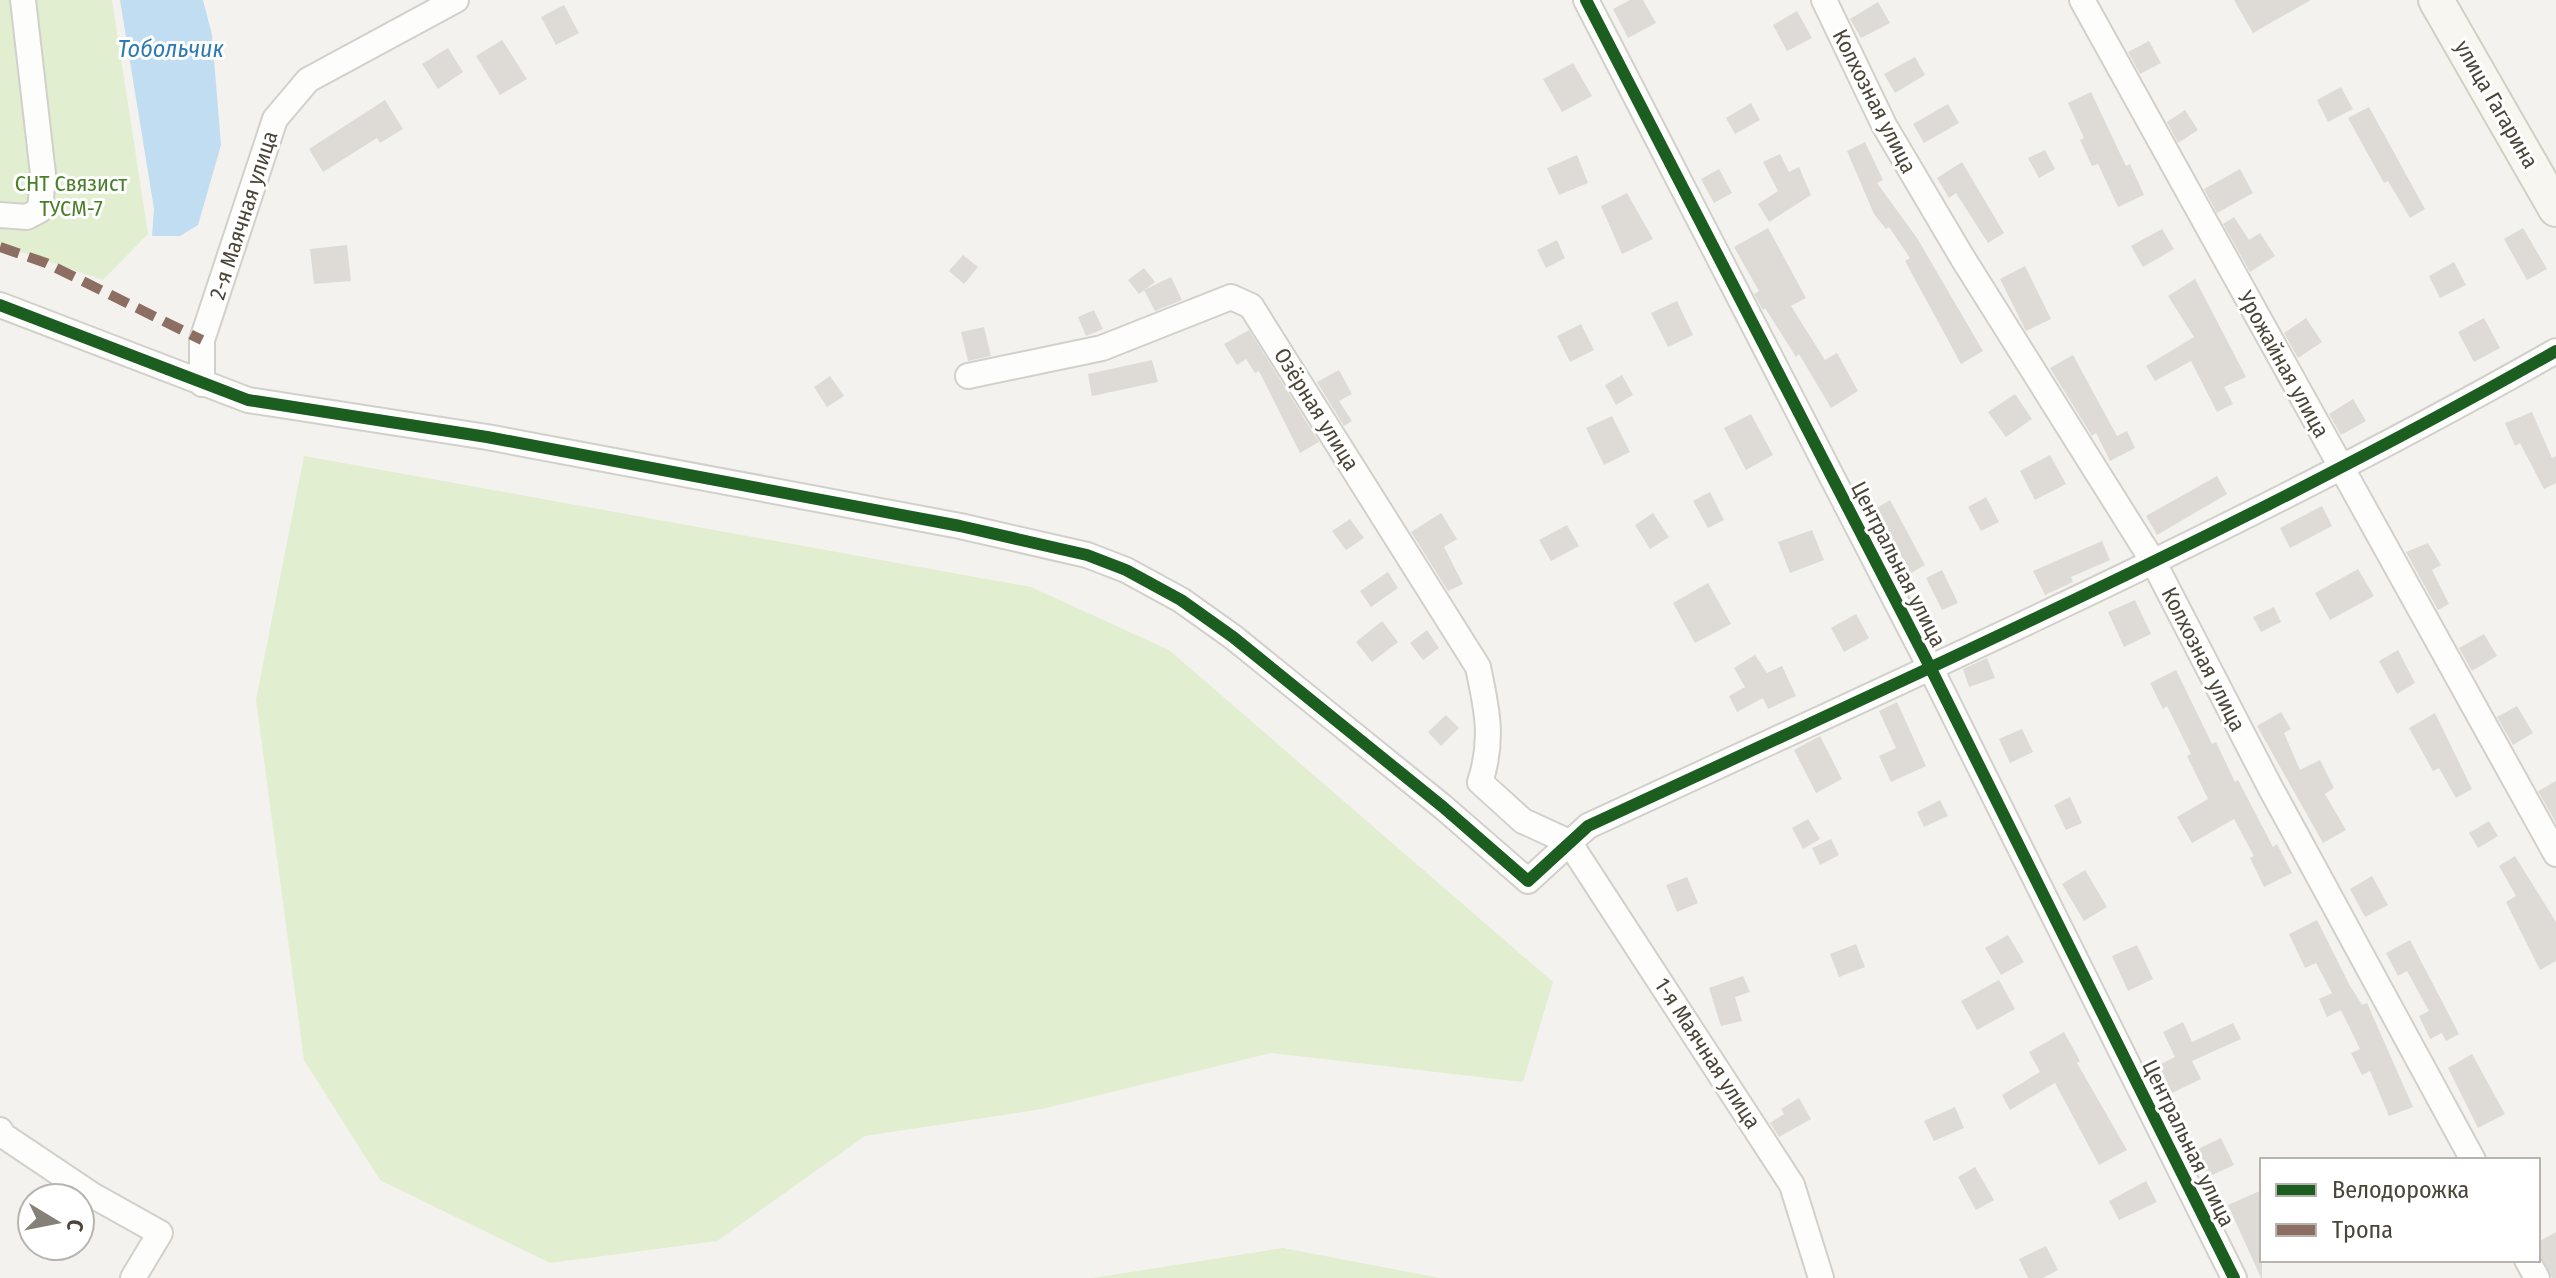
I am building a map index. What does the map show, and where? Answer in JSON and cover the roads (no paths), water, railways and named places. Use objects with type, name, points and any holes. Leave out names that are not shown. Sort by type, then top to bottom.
[{"type":"main road","name":"улица Гагарина","points":[[2436,0],[2556,209]]},
{"type":"street","points":[[0,215],[27,217],[40,210],[43,174],[23,0]]},
{"type":"street","name":"2-я Маячная улица","points":[[202,384],[202,340],[275,119],[308,80],[456,0]]},
{"type":"street","name":"Центральная улица","points":[[1586,0],[1930,667],[2234,1278]]},
{"type":"street","name":"Колхозная улица","points":[[1824,0],[1900,151],[2154,563],[2270,787],[2472,1158]]},
{"type":"street","name":"Урожайная улица","points":[[2082,0],[2556,854]]},
{"type":"street","name":"Озёрная улица","points":[[968,376],[1102,348],[1231,297],[1243,300],[1258,314],[1478,667],[1490,721],[1489,753],[1480,782],[1523,821],[1569,842]]},
{"type":"street","points":[[0,305],[248,400],[502,440],[960,526],[1087,555],[1126,570],[1181,600],[1233,637],[1443,807],[1528,881],[1588,826],[2154,563],[2342,470],[2556,351]]},
{"type":"street","name":"1-я Маячная улица","points":[[1569,842],[1792,1185],[1821,1278]]},
{"type":"street","points":[[1,1135],[92,1195],[160,1233],[133,1278]]},
{"type":"water","name":"Тобольчик","points":[[120,0],[203,0],[212,35],[221,145],[198,225],[180,236],[152,236],[154,209]]},
{"type":"park label","name":"СНТ Связист ТУСМ-7","points":[[71,196]]}]
